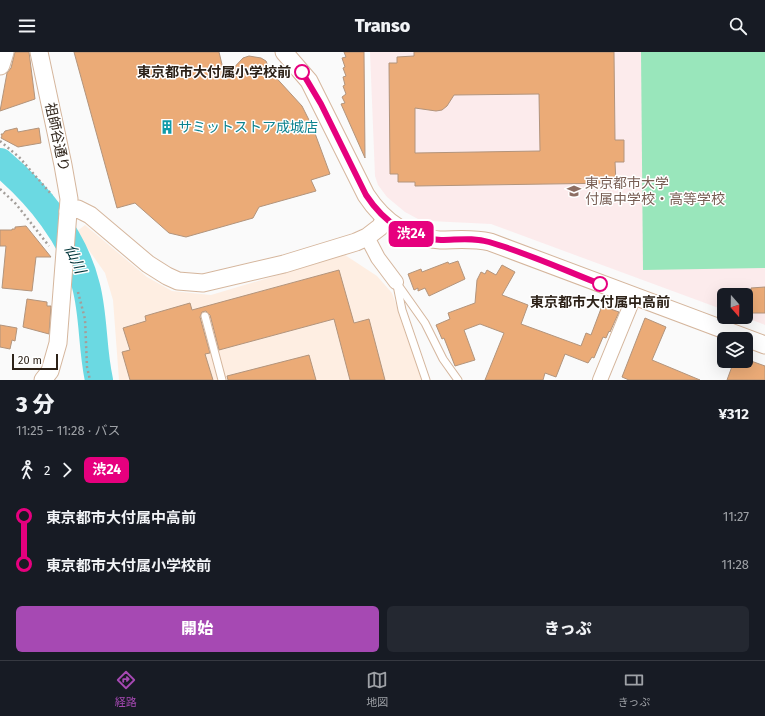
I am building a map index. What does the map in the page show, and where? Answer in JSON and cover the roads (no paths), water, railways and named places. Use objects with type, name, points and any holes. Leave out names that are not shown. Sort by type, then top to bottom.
[{"type":"main road","points":[[0,65],[4,52]]},
{"type":"street","name":"祖師谷通り","points":[[39,52],[69,199],[58,343],[50,377]]},
{"type":"street","points":[[284,52],[309,81],[366,195],[385,219],[413,235],[429,239],[463,238],[490,242],[634,297],[765,344]]},
{"type":"street","points":[[68,217],[78,209],[90,214],[156,270],[178,281],[192,283],[212,282],[320,254],[367,237],[380,227],[385,219]]},
{"type":"street","points":[[367,237],[378,258],[396,282]]},
{"type":"street","points":[[600,380],[634,297]]},
{"type":"lane","points":[[396,282],[402,310],[426,380]]},
{"type":"lane","points":[[396,282],[425,323],[443,359],[458,380]]},
{"type":"lane","points":[[205,316],[222,380]]},
{"type":"waterway","name":"仙川","points":[[0,162],[41,202],[64,234],[73,250],[89,297],[99,380]]},
{"type":"place","name":"東京都市大付属小学校前","points":[[302,72]]},
{"type":"place","name":"サミットストア成城店","points":[[167,127]]},
{"type":"place","name":"東京都市大学 付属中学校・高等学校","points":[[574,191]]},
{"type":"place","name":"東京都市大付属中高前","points":[[600,284]]}]
